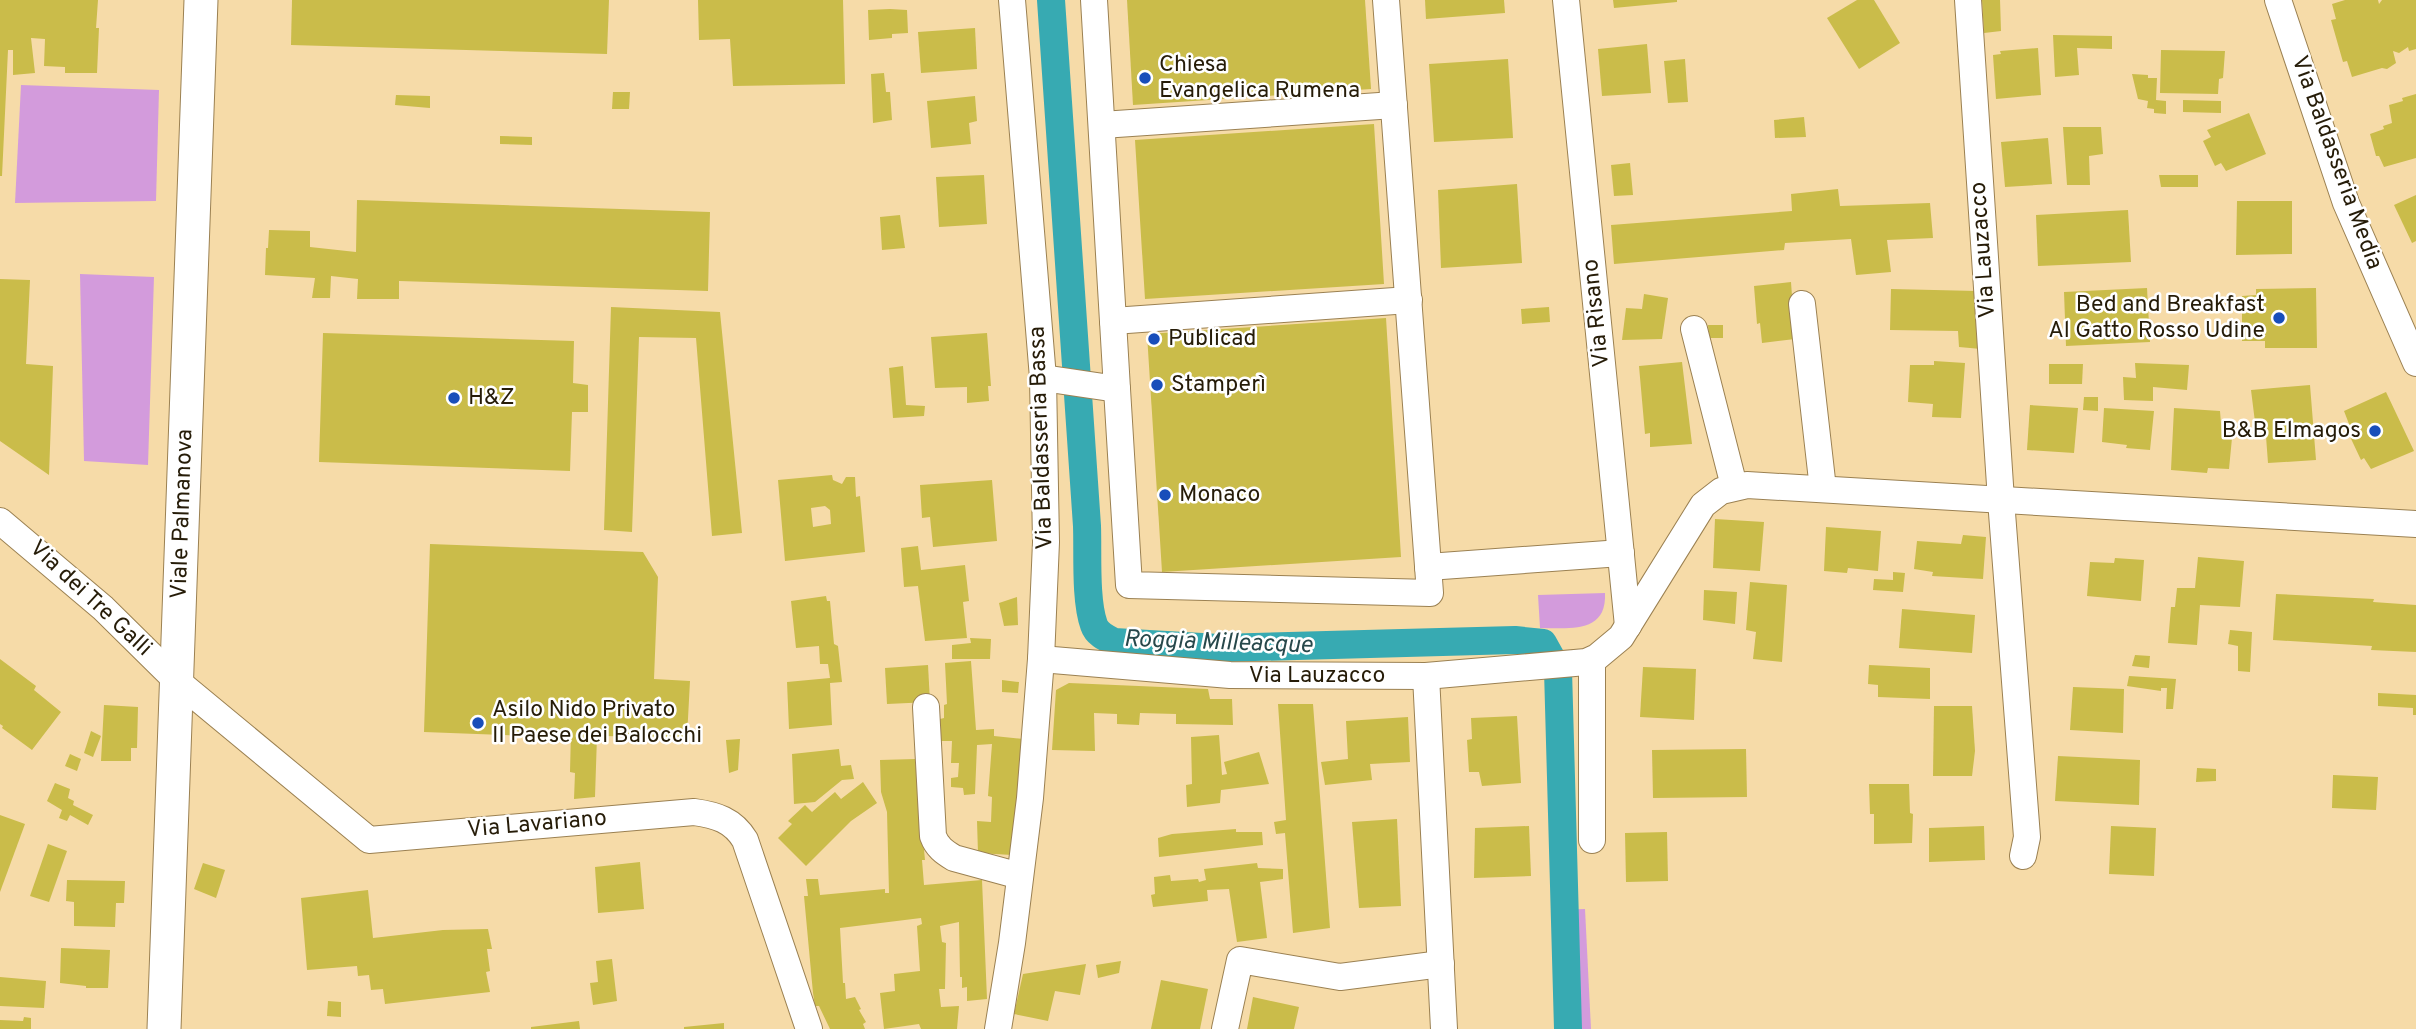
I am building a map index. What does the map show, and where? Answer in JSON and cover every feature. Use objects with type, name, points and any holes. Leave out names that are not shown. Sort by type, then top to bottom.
[{"type":"main road","name":"Viale Palmanova","points":[[164,1029],[201,0]]},
{"type":"street","name":"Via Baldasseria Bassa","points":[[998,1029],[1030,798],[1041,659],[1050,379],[1012,0]]},
{"type":"street","points":[[1094,0],[1129,585],[1430,593],[1387,0]]},
{"type":"street","name":"Via Risano","points":[[1566,0],[1628,626]]},
{"type":"street","name":"Via Lauzacco","points":[[1968,0],[2001,500],[2028,837],[2023,856]]},
{"type":"street","name":"Via Baldasseria Media","points":[[2278,0],[2346,203],[2416,363]]},
{"type":"street","points":[[1102,125],[1394,104]]},
{"type":"street","points":[[1113,321],[1409,300]]},
{"type":"street","points":[[1802,304],[1823,489]]},
{"type":"street","points":[[1694,330],[1734,486]]},
{"type":"street","points":[[1050,379],[1117,389]]},
{"type":"street","points":[[1592,841],[1582,662],[1615,643],[1703,505],[1712,496],[1734,486],[2416,524]]},
{"type":"street","name":"Via dei Tre Galli","points":[[0,521],[103,608],[177,681]]},
{"type":"street","points":[[1428,567],[1621,553]]},
{"type":"street","name":"Via Lauzacco","points":[[1041,659],[1230,676],[1426,676],[1582,662]]},
{"type":"street","points":[[1426,676],[1444,1029]]},
{"type":"street","name":"Via Lavariano","points":[[177,681],[369,840],[694,812],[711,814],[726,820],[738,828],[745,840],[809,1029]]},
{"type":"street","points":[[926,707],[935,842],[954,858],[1020,876]]},
{"type":"street","points":[[1225,1029],[1240,960],[1340,977],[1441,964]]},
{"type":"shaded area","points":[[21,85],[159,90],[156,201],[15,203]]},
{"type":"shaded area","points":[[80,274],[154,277],[148,465],[84,461]]},
{"type":"shaded area","points":[[1605,593],[1600,616],[1593,622],[1574,628],[1540,628],[1538,595]]},
{"type":"shaded area","points":[[1585,909],[1591,1029],[1559,1029],[1556,910]]},
{"type":"building","points":[[0,0],[98,0],[96,28],[99,28],[97,73],[65,73],[65,67],[44,66],[45,39],[31,38],[35,73],[13,75],[13,50],[8,50],[2,176],[0,176]]},
{"type":"building","points":[[292,0],[609,0],[607,54],[291,45]]},
{"type":"building","points":[[698,0],[843,0],[845,84],[733,86],[730,39],[699,40]]},
{"type":"building","points":[[1127,0],[1365,0],[1371,89],[1133,105]]},
{"type":"building","points":[[1425,0],[1504,0],[1505,13],[1426,19]]},
{"type":"building","points":[[1613,0],[1677,0],[1677,2],[1614,8]]},
{"type":"building","points":[[1857,0],[1874,0],[1900,43],[1859,69],[1827,18]]},
{"type":"building","points":[[1982,0],[2000,0],[2001,31],[1984,33]]},
{"type":"building","points":[[2345,0],[2378,0],[2379,4],[2382,0],[2416,0],[2416,49],[2409,51],[2408,47],[2399,53],[2393,51],[2396,63],[2387,69],[2352,77],[2347,61],[2343,62],[2331,20],[2336,19],[2332,4]]},
{"type":"building","points":[[868,10],[907,10],[908,33],[869,40]]},
{"type":"building","points":[[975,28],[977,69],[921,73],[918,32]]},
{"type":"building","points":[[2053,35],[2112,36],[2112,49],[2077,48],[2079,75],[2055,77]]},
{"type":"building","points":[[1647,44],[1651,93],[1602,96],[1598,49]]},
{"type":"building","points":[[2038,48],[2041,95],[1996,99],[1993,55],[2001,54],[2000,51]]},
{"type":"building","points":[[2161,50],[2225,51],[2223,78],[2219,79],[2218,94],[2160,93]]},
{"type":"building","points":[[1508,59],[1513,138],[1434,142],[1429,64]]},
{"type":"building","points":[[1685,59],[1688,102],[1668,103],[1664,61]]},
{"type":"building","points":[[884,73],[886,92],[890,92],[892,120],[873,123],[871,74]]},
{"type":"building","points":[[2132,74],[2157,78],[2156,100],[2166,101],[2166,114],[2154,113],[2154,109],[2147,108],[2148,101],[2138,99]]},
{"type":"building","points":[[613,92],[630,92],[629,109],[612,109]]},
{"type":"building","points":[[2416,94],[2416,158],[2384,167],[2379,156],[2376,156],[2370,134],[2392,123],[2389,105]]},
{"type":"building","points":[[396,95],[430,96],[430,108],[395,105]]},
{"type":"building","points":[[975,96],[977,121],[969,123],[971,144],[931,148],[927,101]]},
{"type":"building","points":[[2183,100],[2221,101],[2221,113],[2183,112]]},
{"type":"building","points":[[2249,113],[2266,154],[2226,171],[2221,163],[2215,166],[2203,141],[2211,137],[2207,130]]},
{"type":"building","points":[[1804,117],[1806,137],[1775,138],[1774,120]]},
{"type":"building","points":[[1374,124],[1384,284],[1145,299],[1135,140]]},
{"type":"building","points":[[2063,127],[2101,127],[2103,154],[2089,156],[2090,185],[2067,185]]},
{"type":"building","points":[[500,136],[532,137],[532,145],[500,144]]},
{"type":"building","points":[[2048,138],[2052,184],[2005,187],[2001,142]]},
{"type":"building","points":[[1630,163],[1633,195],[1614,196],[1611,165]]},
{"type":"building","points":[[984,175],[987,224],[939,227],[936,177]]},
{"type":"building","points":[[2159,175],[2198,175],[2198,187],[2161,187]]},
{"type":"building","points":[[1517,184],[1522,263],[1441,268],[1438,190]]},
{"type":"building","points":[[1838,189],[1840,206],[1930,203],[1933,238],[1887,240],[1891,272],[1856,275],[1851,239],[1785,243],[1784,250],[1614,264],[1611,225],[1792,211],[1791,194]]},
{"type":"building","points":[[2416,195],[2416,241],[2412,243],[2394,205]]},
{"type":"building","points":[[357,200],[710,212],[708,291],[399,281],[399,299],[357,299],[358,279],[331,276],[330,298],[312,298],[315,278],[265,275],[269,230],[310,231],[310,247],[356,252]]},
{"type":"building","points":[[2237,201],[2292,201],[2292,254],[2236,255]]},
{"type":"building","points":[[2128,210],[2131,262],[2038,266],[2036,215]]},
{"type":"building","points":[[900,215],[905,248],[882,250],[880,217]]},
{"type":"building","points":[[0,279],[30,280],[26,364],[53,366],[49,475],[0,441]]},
{"type":"building","points":[[1791,282],[1795,339],[1762,343],[1760,323],[1757,324],[1754,286]]},
{"type":"building","points":[[2147,288],[2150,342],[2066,346],[2064,292]]},
{"type":"building","name":"Bed and Breakfast Al Gatto Rosso Udine","points":[[2316,288],[2317,348],[2265,348],[2265,341],[2242,341],[2242,296],[2256,295],[2256,289]]},
{"type":"building","points":[[1891,289],[1977,291],[1981,349],[1959,347],[1958,331],[1890,330]]},
{"type":"building","points":[[1644,294],[1668,298],[1662,339],[1622,340],[1626,308],[1642,309]]},
{"type":"building","points":[[611,307],[720,312],[742,533],[712,536],[696,338],[639,337],[632,532],[604,530]]},
{"type":"building","points":[[1549,307],[1550,322],[1522,324],[1521,309]]},
{"type":"building","points":[[1386,318],[1401,557],[1162,572],[1147,334]]},
{"type":"building","points":[[1708,325],[1723,325],[1723,338],[1709,338]]},
{"type":"building","name":"H&Z","points":[[323,333],[574,341],[573,383],[588,385],[588,412],[572,412],[570,471],[319,462]]},
{"type":"building","points":[[987,333],[991,386],[988,386],[989,401],[967,403],[967,387],[935,388],[931,337]]},
{"type":"building","points":[[1934,361],[1965,363],[1961,418],[1932,417],[1933,404],[1908,402],[1910,365],[1934,365]]},
{"type":"building","points":[[1682,362],[1692,444],[1650,447],[1650,433],[1645,434],[1639,366]]},
{"type":"building","points":[[2135,363],[2189,365],[2187,390],[2153,387],[2153,401],[2124,400],[2123,377],[2136,378]]},
{"type":"building","points":[[2049,364],[2083,364],[2082,384],[2049,384]]},
{"type":"building","points":[[903,366],[906,405],[925,406],[924,416],[893,418],[889,368]]},
{"type":"building","points":[[2310,385],[2316,460],[2268,463],[2265,423],[2255,422],[2251,390]]},
{"type":"building","name":"B&B Elmagos","points":[[2386,392],[2414,451],[2371,469],[2364,458],[2361,460],[2345,426],[2349,424],[2344,411]]},
{"type":"building","points":[[2084,397],[2098,397],[2098,411],[2083,410]]},
{"type":"building","points":[[2030,405],[2078,408],[2074,453],[2027,450]]},
{"type":"building","points":[[2104,408],[2154,411],[2150,450],[2102,442]]},
{"type":"building","points":[[2174,408],[2220,411],[2222,436],[2232,438],[2229,469],[2208,468],[2207,473],[2171,470]]},
{"type":"building","points":[[832,475],[833,480],[842,484],[846,477],[855,477],[856,497],[860,496],[865,552],[785,561],[778,480]],"holes":[[[825,506],[830,510],[831,524],[813,527],[811,508]]]},
{"type":"building","points":[[992,480],[997,541],[933,547],[930,517],[922,518],[920,485]]},
{"type":"building","points":[[1715,519],[1764,522],[1760,571],[1713,568]]},
{"type":"building","points":[[1826,527],[1881,531],[1878,571],[1848,568],[1847,573],[1824,571]]},
{"type":"building","points":[[1963,535],[1986,537],[1983,579],[1932,576],[1933,572],[1914,569],[1917,541],[1961,544]]},
{"type":"building","points":[[430,544],[643,552],[658,577],[654,679],[690,681],[687,737],[597,736],[595,797],[574,799],[575,773],[570,772],[571,731],[557,729],[557,737],[424,732]]},
{"type":"building","points":[[918,546],[921,570],[965,565],[969,601],[963,602],[967,638],[925,641],[918,586],[904,587],[901,548]]},
{"type":"building","points":[[2198,557],[2244,561],[2240,607],[2200,605],[2197,645],[2168,643],[2171,607],[2175,607],[2177,588],[2195,588]]},
{"type":"building","points":[[2115,558],[2144,560],[2141,601],[2087,596],[2090,562],[2114,563]]},
{"type":"building","points":[[1893,572],[1905,573],[1903,592],[1873,590],[1874,579],[1893,580]]},
{"type":"building","points":[[1750,582],[1787,585],[1782,662],[1753,659],[1756,632],[1746,630]]},
{"type":"building","points":[[1704,590],[1737,592],[1735,624],[1703,620]]},
{"type":"building","points":[[2276,594],[2374,599],[2373,602],[2416,605],[2416,652],[2371,650],[2372,646],[2273,640]]},
{"type":"building","points":[[826,596],[827,601],[830,601],[834,644],[838,646],[842,682],[830,683],[832,725],[789,729],[787,682],[830,678],[828,664],[820,664],[819,646],[796,648],[791,601]]},
{"type":"building","points":[[1017,597],[1018,625],[1004,626],[999,603]]},
{"type":"building","points":[[1902,609],[1975,615],[1972,653],[1899,648]]},
{"type":"building","points":[[2230,630],[2252,632],[2250,672],[2238,671],[2238,646],[2228,644]]},
{"type":"building","points":[[970,638],[991,639],[990,659],[952,659],[952,645],[971,643]]},
{"type":"building","points":[[2135,655],[2150,656],[2149,668],[2132,666]]},
{"type":"building","points":[[0,659],[36,686],[34,690],[61,712],[32,750],[0,724]]},
{"type":"building","points":[[971,661],[976,730],[994,729],[994,736],[1024,739],[1012,855],[978,853],[977,821],[991,822],[992,797],[988,796],[992,744],[977,745],[975,794],[964,795],[963,788],[951,787],[951,778],[958,777],[959,763],[951,763],[952,741],[940,741],[940,719],[944,718],[944,705],[947,704],[945,663]]},
{"type":"building","points":[[928,665],[930,702],[887,704],[885,668]]},
{"type":"building","points":[[1869,665],[1930,668],[1930,699],[1878,697],[1878,685],[1868,684]]},
{"type":"building","points":[[1643,667],[1696,669],[1694,720],[1640,717]]},
{"type":"building","points":[[2129,676],[2176,679],[2173,709],[2166,709],[2167,688],[2161,688],[2161,691],[2127,686]]},
{"type":"building","points":[[1002,680],[1019,682],[1018,693],[1002,692]]},
{"type":"building","points":[[1069,683],[1208,689],[1210,699],[1232,699],[1233,725],[1176,724],[1176,714],[1140,713],[1139,725],[1117,724],[1117,714],[1094,713],[1095,751],[1052,750],[1056,690]]},
{"type":"building","points":[[2073,687],[2124,689],[2123,733],[2070,730]]},
{"type":"building","points":[[2378,693],[2416,695],[2416,715],[2413,715],[2413,708],[2378,706]]},
{"type":"building","points":[[1278,704],[1313,704],[1330,928],[1293,933],[1285,833],[1276,834],[1274,822],[1286,820]]},
{"type":"building","points":[[104,705],[138,707],[137,748],[131,748],[131,761],[101,761]]},
{"type":"building","points":[[1934,706],[1972,706],[1975,751],[1972,776],[1933,776]]},
{"type":"building","points":[[1517,716],[1521,783],[1482,786],[1479,772],[1469,772],[1467,740],[1472,739],[1471,718]]},
{"type":"building","points":[[1408,717],[1410,762],[1370,764],[1372,780],[1325,785],[1321,762],[1348,759],[1346,721]]},
{"type":"building","points":[[91,731],[101,736],[93,757],[84,753]]},
{"type":"building","points":[[1219,735],[1222,775],[1227,774],[1224,762],[1259,752],[1269,784],[1221,790],[1220,803],[1187,807],[1186,785],[1192,784],[1191,737]]},
{"type":"building","points":[[740,739],[738,770],[729,773],[726,740]]},
{"type":"building","points":[[839,749],[841,766],[851,765],[854,779],[842,780],[815,802],[794,804],[792,754]]},
{"type":"building","points":[[1746,749],[1747,797],[1653,798],[1652,750]]},
{"type":"building","points":[[70,754],[81,759],[77,771],[65,766]]},
{"type":"building","points":[[2058,756],[2140,760],[2139,805],[2055,801]]},
{"type":"building","points":[[915,759],[925,860],[922,860],[924,885],[982,880],[987,999],[967,1001],[967,987],[962,988],[959,922],[940,926],[942,942],[946,943],[945,989],[939,989],[941,1007],[959,1006],[957,1029],[921,1029],[919,1024],[884,1029],[880,993],[895,991],[894,974],[920,971],[917,926],[922,924],[921,918],[840,928],[846,999],[855,997],[866,1022],[863,1024],[865,1029],[830,1029],[819,1006],[815,1006],[804,896],[808,896],[806,879],[818,879],[820,895],[885,889],[885,893],[889,893],[887,812],[881,792],[880,760]]},
{"type":"building","points":[[2197,768],[2216,769],[2216,781],[2196,782]]},
{"type":"building","points":[[2333,775],[2378,777],[2376,810],[2332,808]]},
{"type":"building","points":[[863,782],[877,803],[851,821],[806,866],[778,838],[792,824],[788,821],[805,805],[812,812],[835,792],[841,799]]},
{"type":"building","points":[[55,783],[70,789],[68,798],[74,801],[73,805],[93,815],[88,825],[70,815],[67,821],[59,818],[62,810],[47,801]]},
{"type":"building","points":[[1869,784],[1909,784],[1910,813],[1913,814],[1912,843],[1874,844],[1874,814],[1870,814]]},
{"type":"building","points":[[0,815],[25,824],[0,892]]},
{"type":"building","points":[[1397,819],[1401,906],[1359,908],[1352,822]]},
{"type":"building","points":[[1529,826],[1531,876],[1474,878],[1475,828]]},
{"type":"building","points":[[1984,826],[1985,860],[1929,862],[1929,828]]},
{"type":"building","points":[[2111,826],[2156,828],[2154,876],[2109,874]]},
{"type":"building","points":[[1236,829],[1236,832],[1262,832],[1263,845],[1159,857],[1158,838],[1172,834]]},
{"type":"building","points":[[1667,832],[1668,881],[1626,882],[1625,833]]},
{"type":"building","points":[[48,844],[67,851],[49,902],[30,896]]},
{"type":"building","points":[[640,862],[644,909],[598,913],[595,867]]},
{"type":"building","points":[[203,863],[225,870],[216,898],[194,889]]},
{"type":"building","points":[[1257,863],[1258,868],[1283,869],[1283,879],[1260,882],[1267,938],[1237,942],[1229,889],[1207,890],[1208,901],[1153,907],[1151,895],[1155,894],[1154,877],[1170,875],[1171,881],[1198,879],[1199,882],[1206,880],[1204,869]]},
{"type":"building","points":[[67,880],[125,881],[124,903],[116,903],[115,927],[74,926],[74,902],[66,901]]},
{"type":"building","points":[[368,890],[373,938],[443,930],[488,929],[492,949],[487,949],[490,971],[486,972],[490,992],[385,1004],[383,989],[371,990],[369,975],[358,976],[357,966],[307,970],[301,898]]},
{"type":"building","points":[[61,948],[110,950],[108,988],[86,988],[60,983]]},
{"type":"building","points":[[612,959],[617,1001],[593,1005],[590,983],[598,982],[596,961]]},
{"type":"building","points":[[1121,961],[1119,973],[1098,978],[1096,965]]},
{"type":"building","points":[[1086,964],[1080,995],[1055,991],[1048,1021],[1014,1014],[1023,974]]},
{"type":"building","points":[[0,977],[46,981],[44,1008],[0,1006]]},
{"type":"building","points":[[1161,980],[1208,989],[1200,1029],[1151,1029]]},
{"type":"building","points":[[1253,997],[1299,1007],[1294,1029],[1247,1029]]},
{"type":"building","points":[[328,1001],[341,1002],[341,1017],[327,1016]]},
{"type":"building","points":[[24,1017],[31,1018],[31,1029],[0,1029],[0,1020],[23,1021]]},
{"type":"building","points":[[579,1021],[580,1029],[531,1029],[531,1027]]},
{"type":"building","points":[[724,1023],[724,1029],[684,1029],[684,1027]]},
{"type":"waterway","name":"Roggia Milleacque","points":[[1051,0],[1087,526],[1088,590],[1095,628],[1114,642],[1219,648],[1515,640],[1543,643],[1558,670],[1568,1029]]},
{"type":"place","name":"Chiesa Evangelica Rumena","points":[[1145,78]]},
{"type":"place","name":"Bed and Breakfast Al Gatto Rosso Udine","points":[[2279,318]]},
{"type":"place","name":"Publicad","points":[[1154,339]]},
{"type":"place","name":"Stamperì","points":[[1157,385]]},
{"type":"place","name":"H&Z","points":[[454,398]]},
{"type":"place","name":"B&B Elmagos","points":[[2375,431]]},
{"type":"place","name":"Monaco","points":[[1165,495]]},
{"type":"place","name":"Asilo Nido Privato Il Paese dei Balocchi","points":[[478,723]]}]
